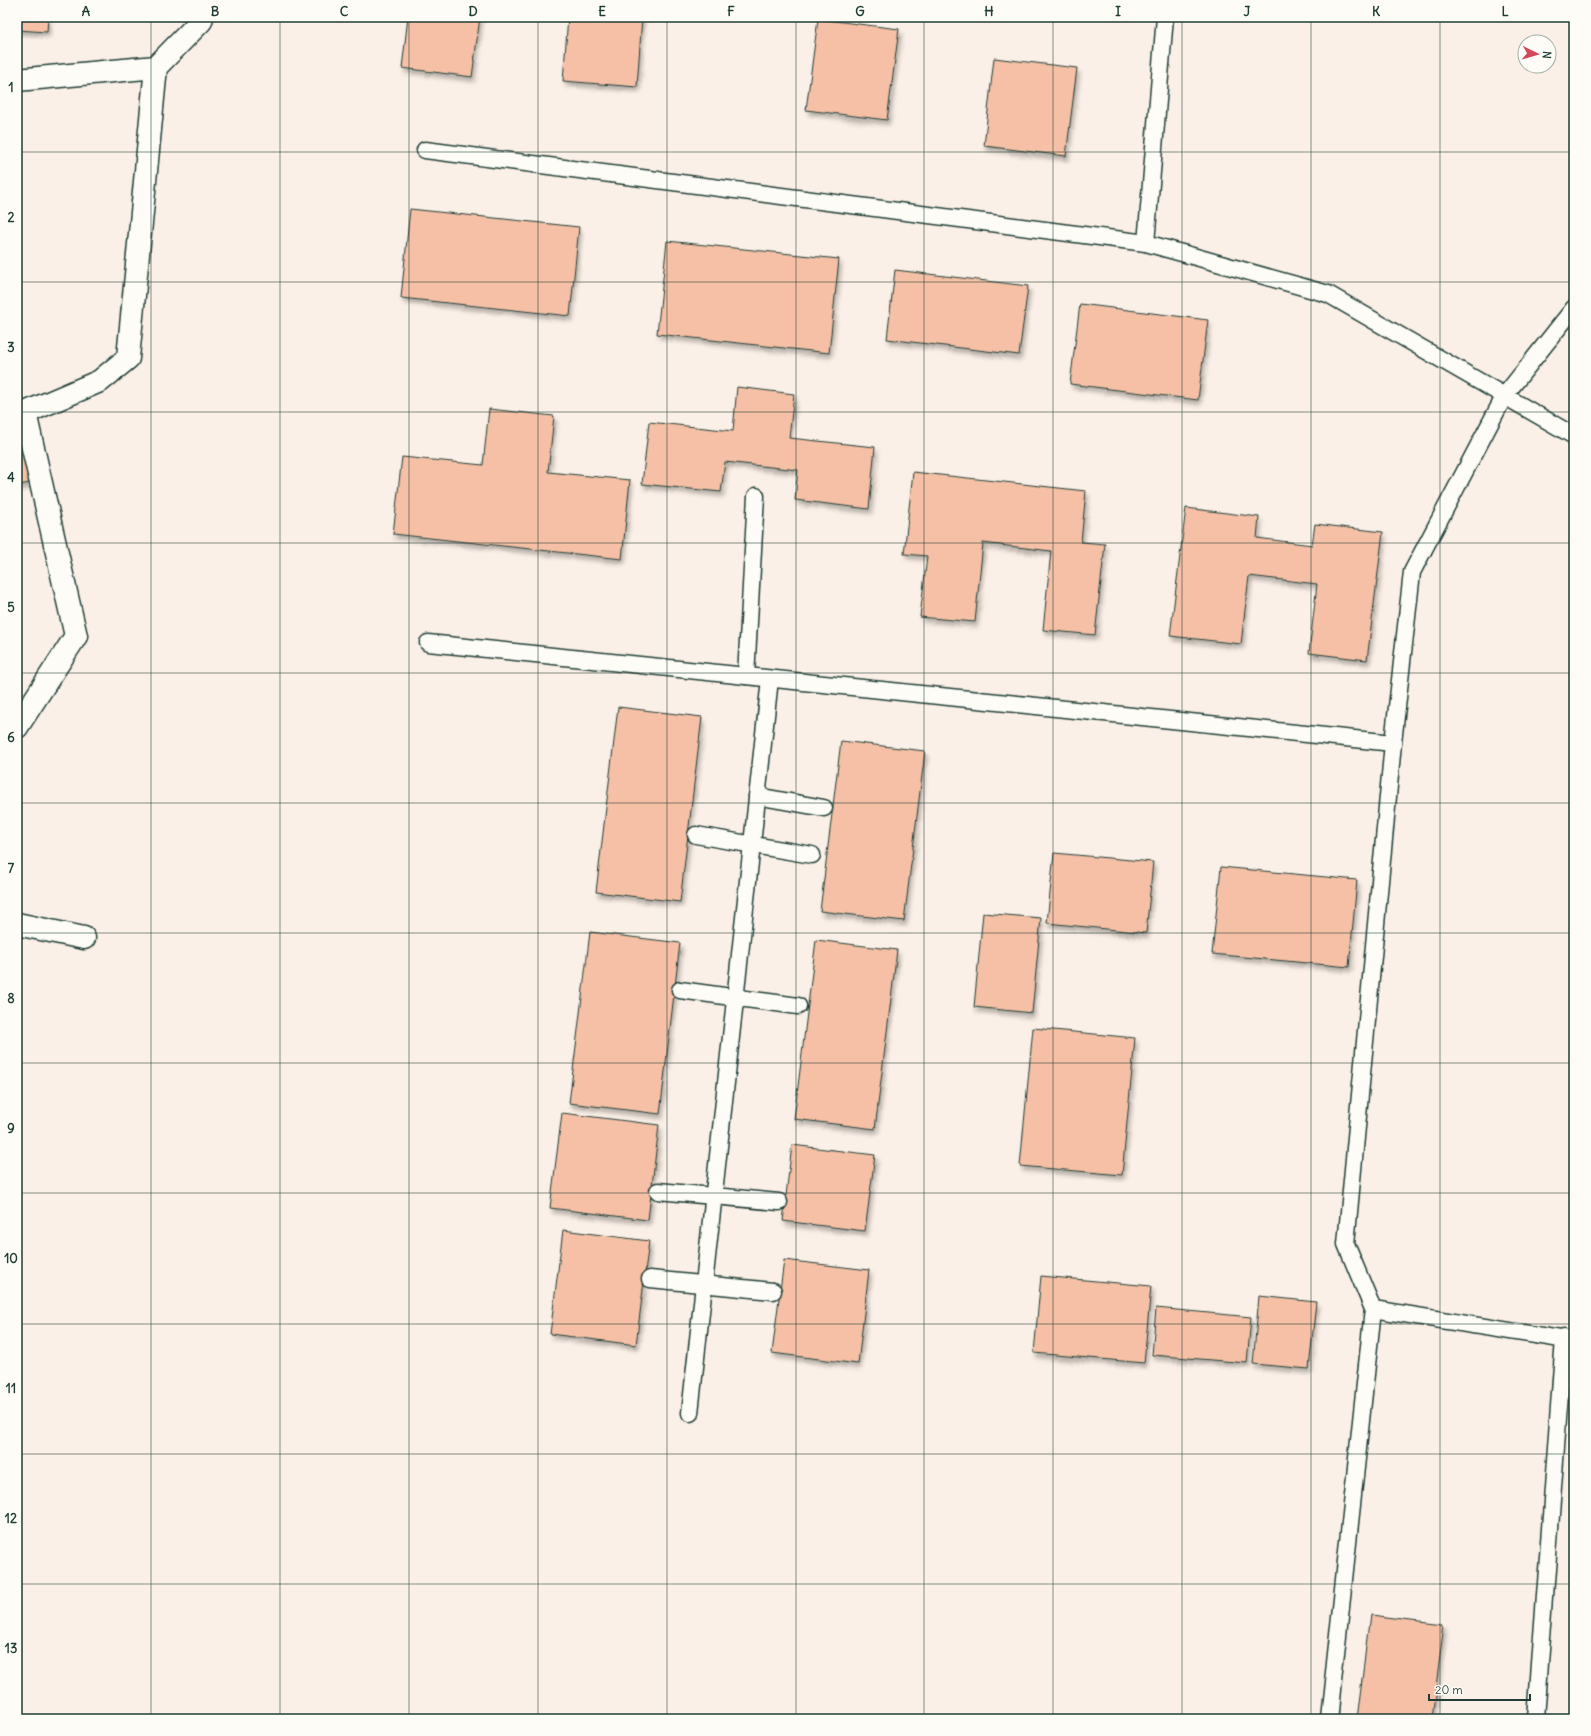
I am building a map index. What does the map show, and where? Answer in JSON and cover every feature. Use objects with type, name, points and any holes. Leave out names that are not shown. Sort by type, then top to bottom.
[{"type":"street","points":[[17,727],[76,636],[25,413],[100,381],[128,358],[156,67],[201,21],[202,17]]},
{"type":"street","points":[[17,80],[156,67]]},
{"type":"street","points":[[17,924],[84,938]]},
{"type":"lane","points":[[1146,243],[1165,17]]},
{"type":"lane","points":[[425,150],[1146,243],[1328,294],[1574,436]]},
{"type":"lane","points":[[1329,1719],[1373,1309],[1346,1244],[1393,743],[1412,572],[1505,395],[1574,308]]},
{"type":"lane","points":[[746,676],[756,496]]},
{"type":"lane","points":[[428,643],[1393,743]]},
{"type":"lane","points":[[690,1413],[770,679]]},
{"type":"lane","points":[[757,796],[824,808]]},
{"type":"lane","points":[[696,835],[812,855]]},
{"type":"lane","points":[[680,990],[798,1006]]},
{"type":"lane","points":[[658,1191],[779,1202]]},
{"type":"lane","points":[[650,1279],[773,1291]]},
{"type":"lane","points":[[1373,1309],[1569,1340],[1536,1719]]},
{"type":"building","points":[[17,17],[48,17],[47,32],[17,30]]},
{"type":"building","points":[[408,17],[480,17],[472,77],[402,68]]},
{"type":"building","points":[[568,17],[642,17],[637,87],[563,81]]},
{"type":"building","points":[[818,19],[899,29],[887,120],[806,110]]},
{"type":"building","points":[[994,58],[1077,68],[1066,156],[984,146]]},
{"type":"building","points":[[410,209],[579,227],[570,316],[401,298]]},
{"type":"building","points":[[667,241],[839,259],[829,353],[657,334]]},
{"type":"building","points":[[895,270],[1028,286],[1019,355],[887,339]]},
{"type":"building","points":[[1080,304],[1208,320],[1198,400],[1070,384]]},
{"type":"building","points":[[737,387],[794,394],[789,438],[875,447],[869,509],[795,500],[798,470],[725,462],[721,492],[642,484],[649,422],[733,431]]},
{"type":"building","points":[[489,409],[554,416],[548,472],[630,480],[622,559],[393,534],[402,457],[483,465]]},
{"type":"building","points":[[25,432],[36,481],[17,486],[17,434]]},
{"type":"building","points":[[913,472],[1086,491],[1081,542],[1105,544],[1095,635],[1043,630],[1051,551],[983,543],[975,622],[920,617],[927,556],[904,554]]},
{"type":"building","points":[[1186,508],[1259,517],[1257,538],[1312,545],[1315,524],[1383,532],[1367,660],[1309,653],[1317,584],[1249,576],[1241,644],[1170,636]]},
{"type":"building","points":[[618,707],[702,717],[680,902],[596,892]]},
{"type":"building","points":[[841,741],[925,751],[904,921],[820,911]]},
{"type":"building","points":[[1054,853],[1153,862],[1146,933],[1047,923]]},
{"type":"building","points":[[1221,867],[1357,880],[1349,967],[1212,954]]},
{"type":"building","points":[[983,913],[1041,918],[1032,1013],[974,1007]]},
{"type":"building","points":[[590,932],[680,943],[660,1114],[569,1103]]},
{"type":"building","points":[[816,940],[897,950],[875,1129],[794,1119]]},
{"type":"building","points":[[1033,1028],[1135,1038],[1122,1175],[1020,1166]]},
{"type":"building","points":[[562,1113],[659,1125],[648,1220],[550,1208]]},
{"type":"building","points":[[792,1145],[875,1155],[865,1231],[783,1221]]},
{"type":"building","points":[[563,1230],[649,1241],[636,1345],[550,1334]]},
{"type":"building","points":[[784,1260],[869,1270],[858,1364],[772,1353]]},
{"type":"building","points":[[1041,1276],[1151,1286],[1144,1363],[1034,1353]]},
{"type":"building","points":[[1259,1296],[1316,1302],[1309,1369],[1253,1364]]},
{"type":"building","points":[[1156,1308],[1251,1317],[1247,1363],[1152,1355]]},
{"type":"building","points":[[1370,1615],[1444,1624],[1432,1719],[1357,1719]]}]
